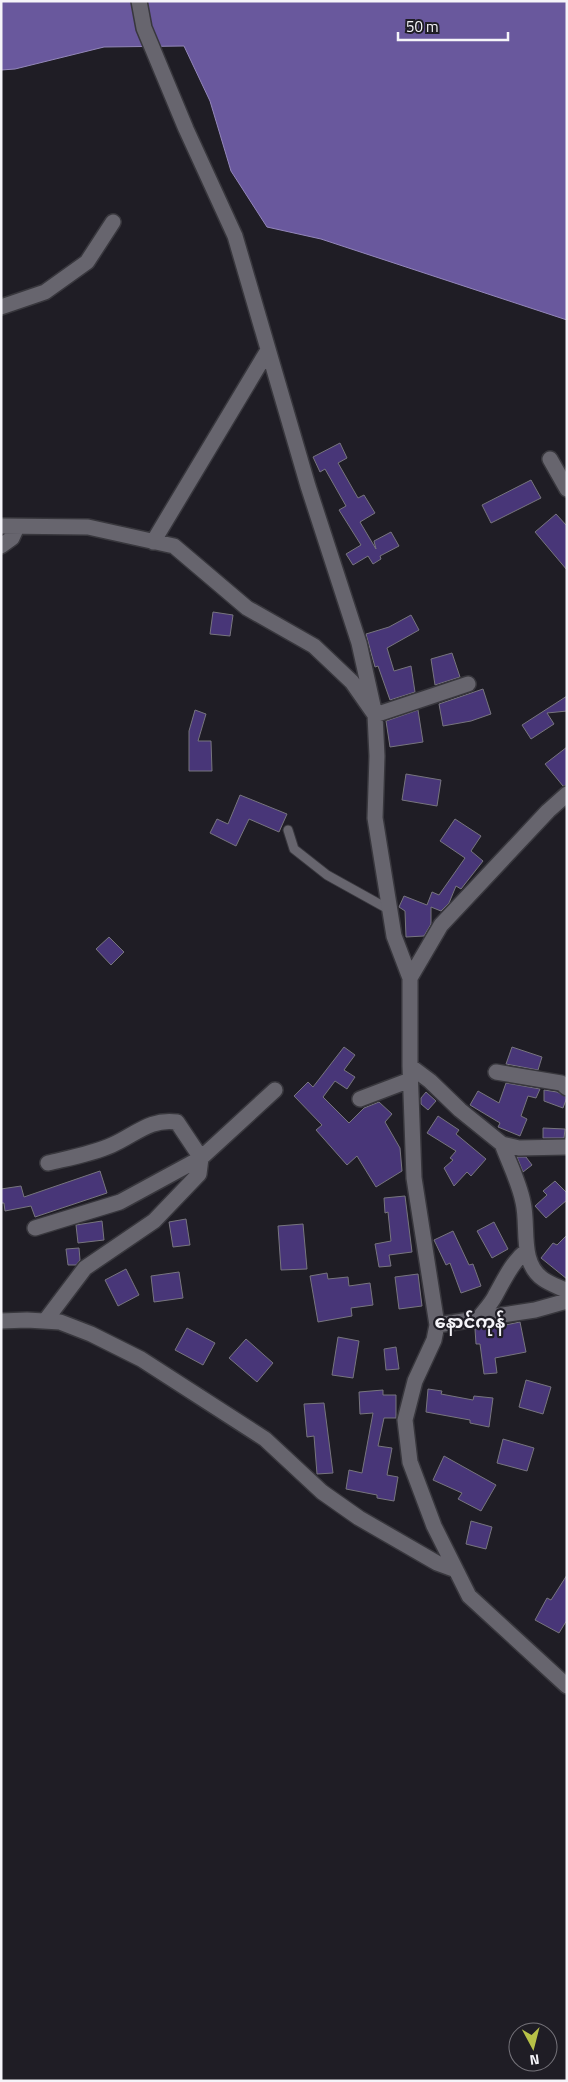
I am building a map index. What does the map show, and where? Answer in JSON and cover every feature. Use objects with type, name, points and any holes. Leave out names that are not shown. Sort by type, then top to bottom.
[{"type":"street","points":[[139,1],[144,28],[235,236],[308,486],[358,643],[375,715],[377,756],[375,818],[394,936],[410,978],[410,1073],[414,1178],[437,1325],[434,1340],[415,1381],[405,1420],[410,1462],[434,1526],[469,1596],[567,1686]]},
{"type":"street","points":[[1,307],[45,292],[87,262],[113,222]]},
{"type":"street","points":[[153,542],[268,350]]},
{"type":"street","points":[[550,459],[567,489]]},
{"type":"street","points":[[1,526],[88,527],[174,546],[247,608],[314,646],[352,682],[375,715]]},
{"type":"street","points":[[1,546],[12,538],[17,527]]},
{"type":"street","points":[[375,715],[468,684]]},
{"type":"street","points":[[410,978],[441,925],[548,811],[567,794]]},
{"type":"street","points":[[496,1072],[561,1083],[567,1088]]},
{"type":"street","points":[[360,1099],[410,1073],[430,1081],[460,1110],[502,1144],[519,1148],[567,1147]]},
{"type":"street","points":[[35,1228],[120,1202],[201,1158],[275,1090]]},
{"type":"street","points":[[45,1321],[85,1268],[154,1221],[198,1174],[201,1158],[177,1122],[164,1120],[147,1126],[112,1145],[48,1163]]},
{"type":"street","points":[[502,1144],[524,1203],[527,1250],[531,1263],[536,1273],[543,1279],[567,1291]]},
{"type":"street","points":[[478,1318],[494,1298],[504,1278],[527,1250]]},
{"type":"street","points":[[437,1325],[535,1310],[567,1301]]},
{"type":"street","points":[[1,1321],[60,1322],[91,1334],[141,1359],[265,1439],[322,1492],[359,1518],[437,1563],[456,1570]]},
{"type":"lane","points":[[288,830],[294,849],[327,875],[390,910]]},
{"type":"shaded area","points":[[1,1],[567,1],[567,320],[321,239],[267,227],[231,171],[210,101],[184,46],[104,47],[15,69],[1,70]]},
{"type":"building","points":[[340,443],[347,458],[338,463],[358,498],[364,495],[375,513],[360,522],[376,549],[374,541],[391,532],[399,546],[380,556],[381,559],[373,564],[368,556],[353,565],[346,554],[361,545],[339,510],[346,506],[325,469],[320,472],[313,457]]},
{"type":"building","points":[[531,480],[541,498],[491,523],[482,505]]},
{"type":"building","points":[[556,514],[567,526],[567,570],[535,532]]},
{"type":"building","points":[[213,612],[233,615],[230,636],[210,634]]},
{"type":"building","points":[[411,615],[419,630],[387,648],[394,671],[411,666],[415,692],[390,700],[378,666],[375,667],[366,634],[389,627]]},
{"type":"building","points":[[452,653],[460,677],[435,685],[431,659]]},
{"type":"building","points":[[483,689],[491,714],[471,721],[443,726],[439,704]]},
{"type":"building","points":[[567,696],[567,711],[547,713],[554,724],[531,739],[522,725]]},
{"type":"building","points":[[195,710],[206,714],[198,741],[211,741],[212,771],[189,771],[189,731]]},
{"type":"building","points":[[418,710],[423,742],[390,747],[386,721]]},
{"type":"building","points":[[567,747],[567,785],[563,786],[545,764]]},
{"type":"building","points":[[406,774],[441,780],[437,806],[402,800]]},
{"type":"building","points":[[240,795],[287,814],[279,832],[249,819],[236,846],[210,833],[217,819],[228,824]]},
{"type":"building","points":[[455,819],[481,836],[471,851],[483,861],[461,889],[456,886],[449,903],[441,911],[431,907],[431,924],[424,936],[406,937],[405,911],[399,907],[404,896],[427,905],[432,892],[439,895],[465,858],[440,841]]},
{"type":"building","points":[[109,937],[124,952],[111,965],[96,949]]},
{"type":"building","points":[[344,1047],[355,1055],[344,1070],[355,1077],[347,1089],[335,1081],[323,1097],[349,1123],[364,1108],[379,1102],[392,1114],[385,1122],[400,1148],[402,1171],[376,1187],[357,1156],[347,1165],[316,1130],[322,1125],[294,1096],[308,1082],[313,1087]]},
{"type":"building","points":[[512,1047],[542,1057],[538,1070],[506,1064]]},
{"type":"building","points":[[506,1083],[540,1089],[536,1098],[528,1096],[521,1116],[527,1119],[520,1136],[498,1127],[500,1123],[470,1105],[478,1091],[499,1103]]},
{"type":"building","points":[[544,1090],[557,1092],[567,1097],[563,1108],[544,1101]]},
{"type":"building","points":[[426,1092],[436,1101],[428,1110],[421,1104],[421,1098]]},
{"type":"building","points":[[438,1116],[459,1130],[456,1134],[486,1159],[471,1176],[467,1172],[454,1186],[444,1168],[453,1160],[450,1158],[456,1151],[427,1133]]},
{"type":"building","points":[[543,1128],[565,1129],[564,1138],[543,1138]]},
{"type":"building","points":[[517,1157],[526,1157],[532,1165],[523,1172]]},
{"type":"building","points":[[100,1171],[107,1193],[35,1217],[31,1206],[5,1211],[4,1203],[1,1203],[1,1189],[21,1186],[24,1197]]},
{"type":"building","points":[[555,1181],[567,1193],[567,1200],[546,1218],[535,1206],[547,1195],[543,1191]]},
{"type":"building","points":[[405,1196],[412,1252],[389,1255],[391,1266],[379,1267],[375,1244],[391,1241],[388,1212],[385,1213],[384,1198]]},
{"type":"building","points":[[186,1219],[190,1245],[173,1247],[169,1222]]},
{"type":"building","points":[[102,1221],[104,1240],[78,1243],[76,1225]]},
{"type":"building","points":[[494,1222],[508,1249],[492,1258],[477,1231]]},
{"type":"building","points":[[303,1224],[307,1269],[281,1270],[278,1226]]},
{"type":"building","points":[[453,1231],[469,1265],[473,1264],[481,1286],[461,1293],[450,1263],[446,1265],[434,1240]]},
{"type":"building","points":[[567,1235],[567,1279],[541,1258],[553,1243],[557,1245]]},
{"type":"building","points":[[79,1248],[80,1260],[76,1265],[68,1265],[66,1249]]},
{"type":"building","points":[[126,1269],[139,1295],[118,1306],[105,1280]]},
{"type":"building","points":[[179,1272],[183,1298],[154,1302],[151,1276]]},
{"type":"building","points":[[327,1273],[328,1279],[348,1277],[349,1286],[370,1283],[373,1305],[351,1308],[352,1316],[318,1322],[310,1276]]},
{"type":"building","points":[[418,1274],[422,1306],[399,1309],[395,1277]]},
{"type":"building","points":[[520,1322],[526,1352],[495,1358],[497,1373],[484,1374],[480,1344],[476,1344],[475,1329]]},
{"type":"building","points":[[187,1328],[215,1343],[203,1365],[175,1350]]},
{"type":"building","points":[[338,1337],[359,1341],[353,1378],[332,1375]]},
{"type":"building","points":[[246,1339],[273,1363],[257,1382],[229,1358]]},
{"type":"building","points":[[396,1347],[399,1369],[386,1370],[384,1349]]},
{"type":"building","points":[[526,1380],[551,1387],[543,1414],[519,1407]]},
{"type":"building","points":[[428,1389],[442,1391],[441,1394],[473,1400],[474,1396],[493,1398],[489,1427],[470,1423],[470,1420],[426,1412]]},
{"type":"building","points":[[383,1390],[383,1395],[396,1395],[396,1418],[384,1418],[378,1446],[392,1448],[387,1475],[398,1477],[394,1501],[377,1498],[377,1495],[346,1489],[349,1470],[362,1473],[373,1413],[360,1414],[359,1392]]},
{"type":"building","points":[[324,1403],[333,1473],[317,1474],[314,1436],[307,1437],[304,1404]]},
{"type":"building","points":[[503,1439],[534,1448],[527,1471],[497,1463]]},
{"type":"building","points":[[444,1456],[496,1485],[481,1511],[458,1499],[462,1493],[433,1480]]},
{"type":"building","points":[[471,1521],[492,1527],[486,1549],[466,1544]]},
{"type":"building","points":[[567,1575],[567,1620],[559,1633],[535,1620],[547,1598],[551,1600]]},
{"type":"district","name":"နောင်ကုန်","points":[[470,1321]]}]
